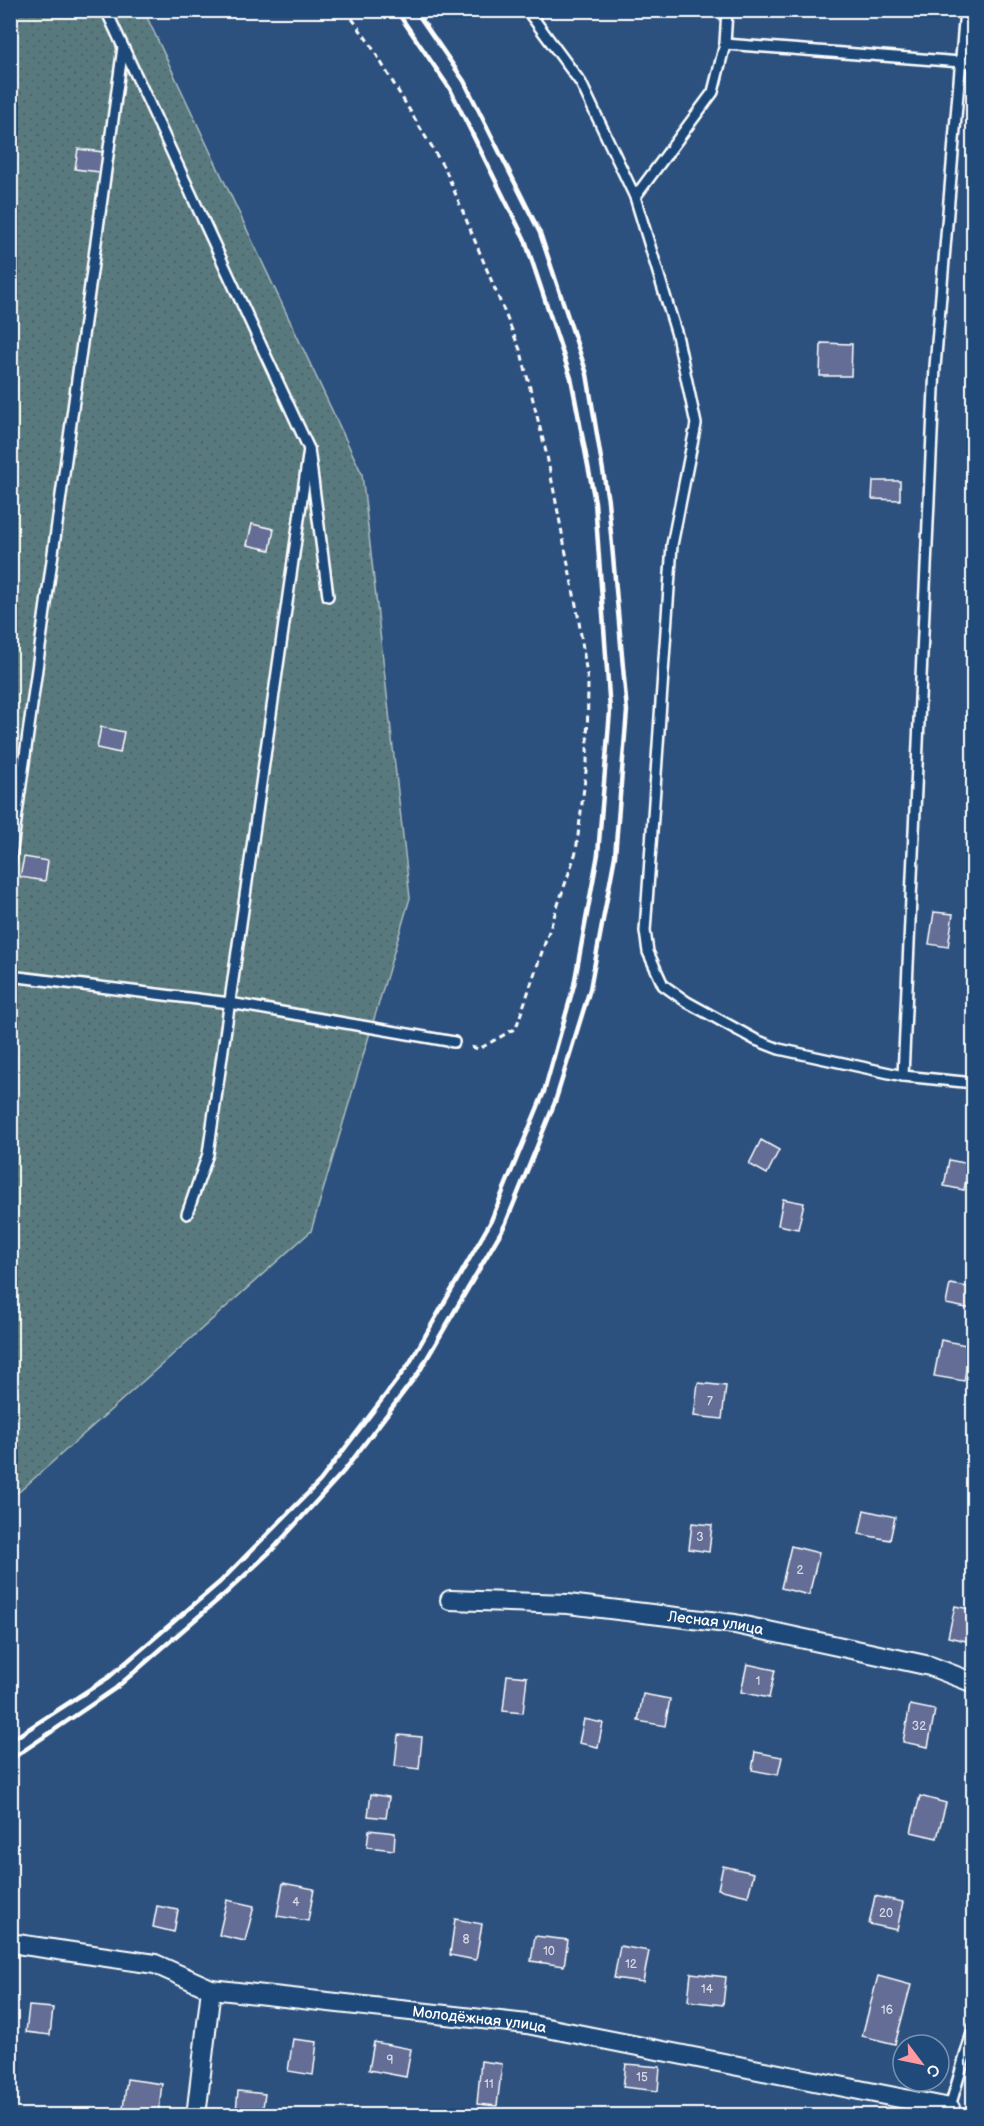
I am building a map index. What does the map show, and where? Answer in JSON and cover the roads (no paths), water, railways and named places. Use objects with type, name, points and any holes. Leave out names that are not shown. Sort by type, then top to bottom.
[{"type":"street","name":"Лесная улица","points":[[450,1599],[568,1604],[735,1624],[930,1666],[974,1683]]},
{"type":"street","name":"Молодёжная улица","points":[[10,1943],[155,1964],[211,1989],[527,2024],[949,2112]]},
{"type":"street","points":[[196,2115],[211,1989]]},
{"type":"lane","points":[[106,10],[309,449],[328,596]]},
{"type":"lane","points":[[525,10],[581,83],[635,197],[677,335],[696,424],[672,545],[645,931],[648,952],[663,985],[687,1002],[756,1040],[779,1049],[903,1076],[974,1083]]},
{"type":"lane","points":[[635,197],[713,92],[725,44],[727,10]]},
{"type":"lane","points":[[903,1076],[935,367],[965,10]]},
{"type":"lane","points":[[725,44],[974,63]]},
{"type":"lane","points":[[10,864],[123,47]]},
{"type":"lane","points":[[187,1214],[208,1154],[309,449]]},
{"type":"lane","points":[[10,976],[230,1003],[454,1042]]},
{"type":"lane","points":[[949,2112],[974,2026]]},
{"type":"railway","points":[[10,1741],[109,1677],[220,1582],[320,1481],[409,1364],[490,1223],[544,1092],[574,985],[598,854],[610,711],[595,502],[571,378],[525,240],[450,89],[396,10]]},
{"type":"railway","points":[[10,1760],[116,1688],[273,1549],[344,1471],[419,1372],[505,1225],[555,1102],[590,989],[615,856],[627,711],[608,501],[587,374],[540,233],[464,81],[415,10]]}]
